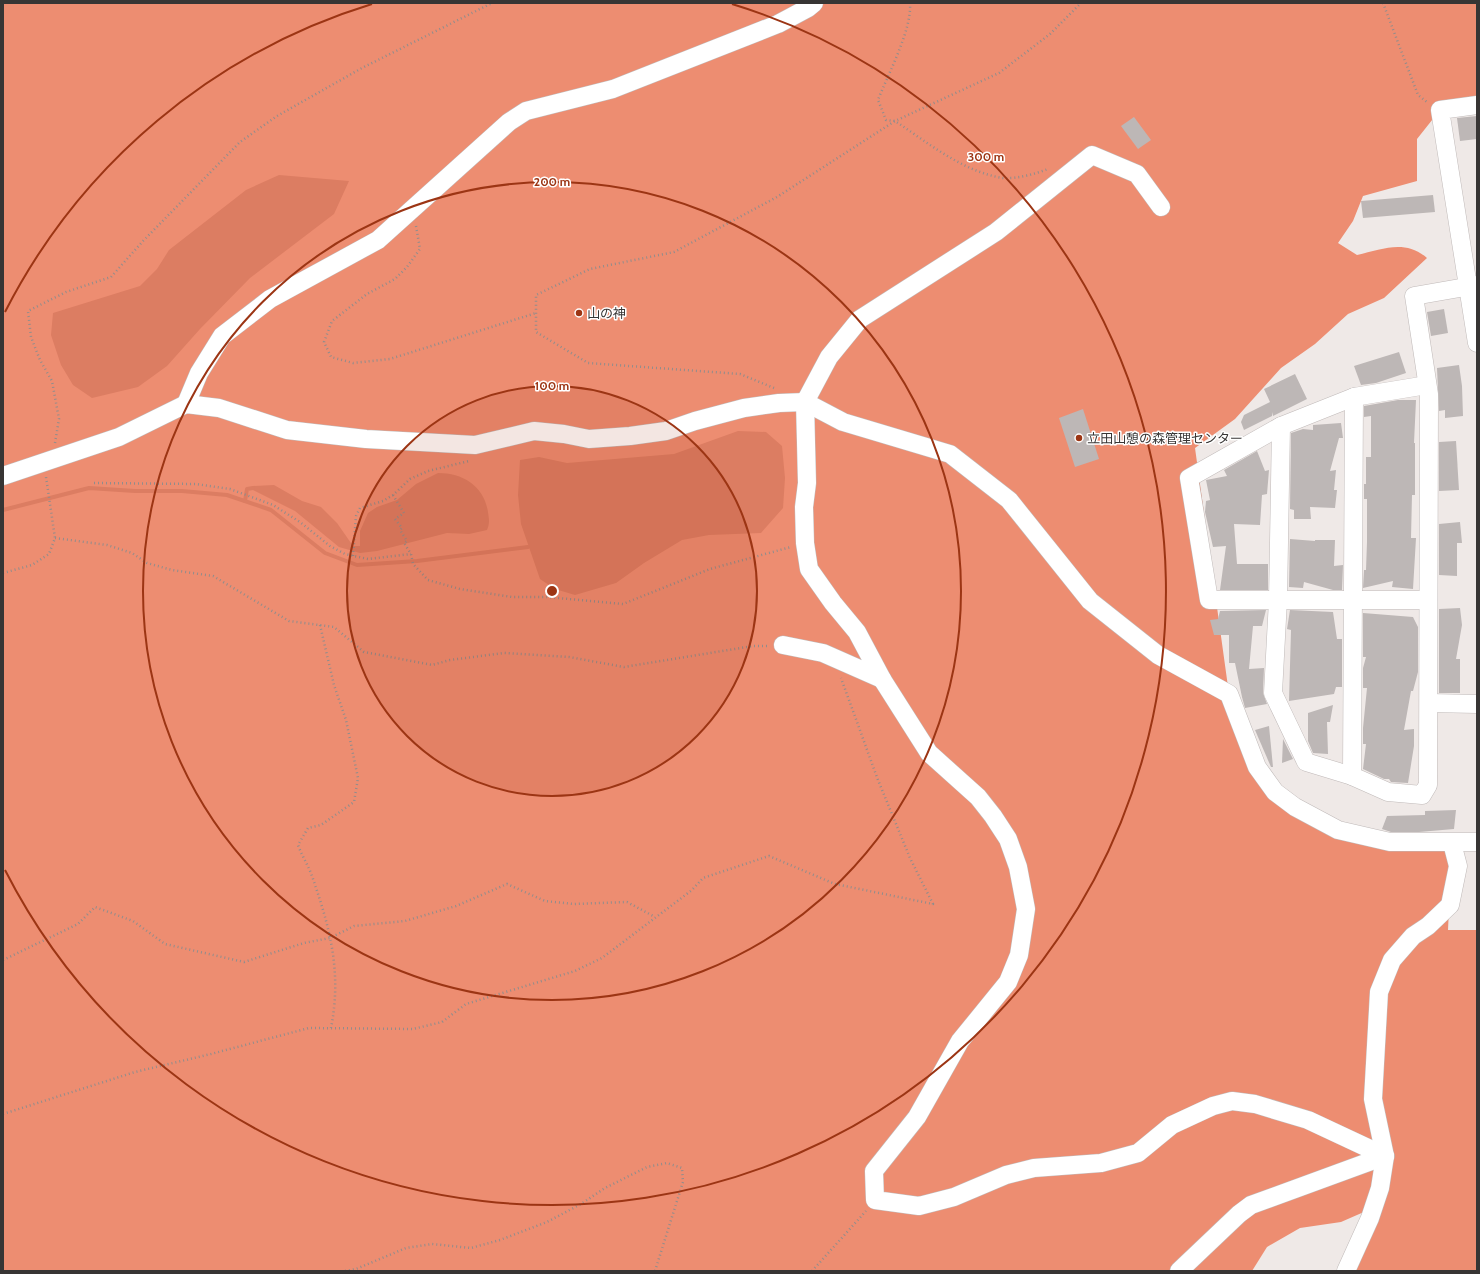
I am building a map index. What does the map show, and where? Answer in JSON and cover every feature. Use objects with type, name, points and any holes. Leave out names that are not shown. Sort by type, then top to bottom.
[{"type":"street","points":[[186,404],[199,374],[222,336],[270,299],[378,240],[411,212],[454,170],[509,122],[526,111],[613,89],[778,24],[808,8],[814,3]]},
{"type":"street","points":[[1477,105],[1440,110],[1472,285],[1477,343]]},
{"type":"street","points":[[1161,207],[1136,174],[1092,155],[996,232],[860,319],[829,357],[805,402],[806,483],[804,543],[809,569],[833,603],[857,632],[882,679],[929,753],[978,796],[1008,839],[1018,867],[1026,909],[1019,956],[1008,982],[960,1041],[917,1117],[874,1171],[875,1200],[919,1206],[954,1197],[1006,1175],[1034,1168],[1101,1163],[1138,1153],[1172,1125],[1213,1106],[1232,1101],[1255,1104],[1308,1120],[1385,1156]]},
{"type":"street","points":[[1281,426],[1278,600],[1273,693],[1306,762],[1352,776],[1388,792],[1422,795],[1428,784],[1429,703],[1427,600],[1429,394],[1414,296],[1472,285]]},
{"type":"street","points":[[1427,385],[1354,396],[1281,426],[1189,478],[1209,600],[1427,600]]},
{"type":"street","points":[[1352,776],[1354,396]]},
{"type":"street","points":[[3,476],[119,437],[186,404],[219,408],[287,430],[366,439],[474,445],[534,431],[589,440],[630,436],[666,431],[744,408],[779,403],[805,402],[843,422],[950,454],[1010,500],[1090,601],[1158,655],[1229,694],[1257,767],[1275,792],[1295,807],[1338,830],[1390,842],[1477,842]]},
{"type":"street","points":[[783,645],[823,653],[882,679]]},
{"type":"street","points":[[1429,703],[1477,704]]},
{"type":"street","points":[[1346,1271],[1370,1218],[1378,1195],[1385,1156],[1374,1099],[1379,992],[1392,960],[1414,936],[1428,926],[1450,905],[1458,866],[1452,843]]},
{"type":"street","points":[[1179,1271],[1239,1214],[1251,1205],[1385,1156]]},
{"type":"path","points":[[3,573],[32,565],[49,554],[55,538],[46,477],[57,439],[58,418],[52,381],[40,360],[31,337],[28,311],[66,292],[111,277],[240,142],[277,116],[362,68],[492,3]]},
{"type":"path","points":[[910,3],[910,13],[901,44],[878,100],[886,120],[894,121],[947,155],[975,170],[1004,178],[1034,174],[1054,167]]},
{"type":"path","points":[[776,389],[740,374],[588,363],[536,332],[536,295],[590,269],[674,252],[778,197],[894,121],[999,73],[1050,34],[1081,3]]},
{"type":"path","points":[[1383,3],[1418,95],[1440,110]]},
{"type":"path","points":[[411,212],[419,233],[420,249],[407,267],[395,279],[367,294],[332,321],[324,342],[331,357],[353,363],[390,359],[536,313]]},
{"type":"path","points":[[353,556],[355,546],[356,516],[360,508],[382,501],[393,495],[410,479],[428,471],[472,460]]},
{"type":"path","points":[[94,483],[196,484],[241,492],[273,505],[300,522],[330,546],[353,556],[368,559],[411,554]]},
{"type":"path","points":[[393,495],[404,513],[395,519],[402,528],[400,530],[406,541],[404,543],[411,554],[413,564],[428,580],[460,589],[512,597],[547,597],[623,604],[710,569],[804,543]]},
{"type":"path","points":[[55,538],[107,545],[132,554],[147,563],[172,570],[213,576],[289,621],[334,627],[364,652],[432,665],[450,660],[504,652],[569,657],[624,666],[753,646],[783,645]]},
{"type":"path","points":[[320,625],[334,685],[346,720],[358,778],[354,802],[321,824],[308,828],[298,845],[311,873],[326,918],[336,969],[336,1003],[331,1028]]},
{"type":"path","points":[[3,1114],[135,1072],[309,1028],[413,1029],[442,1022],[466,1004],[575,971],[602,958],[692,890],[703,878],[768,856],[835,884],[933,904],[910,858],[878,780],[842,678],[836,675]]},
{"type":"path","points":[[3,960],[78,924],[95,907],[133,921],[165,944],[244,962],[304,943],[330,938],[354,926],[405,922],[456,906],[507,884],[545,901],[574,904],[627,902],[655,918]]},
{"type":"path","points":[[345,1271],[356,1270],[406,1248],[432,1244],[471,1248],[500,1240],[547,1222],[581,1204],[605,1188],[647,1167],[667,1163],[682,1168],[683,1182],[655,1271]]},
{"type":"path","points":[[812,1271],[875,1200]]},
{"type":"shaded area","points":[[3,3],[1477,3],[1477,105],[1440,110],[1417,139],[1417,181],[1363,196],[1353,221],[1338,243],[1357,255],[1385,248],[1402,247],[1419,252],[1427,258],[1384,298],[1348,314],[1315,344],[1281,368],[1235,419],[1195,448],[1229,694],[1257,767],[1338,830],[1452,843],[1448,930],[1477,930],[1477,1271],[1346,1271],[1373,1208],[1341,1222],[1300,1228],[1267,1247],[1252,1271],[3,1271]]},
{"type":"shaded area","points":[[279,175],[349,181],[334,214],[250,278],[200,329],[167,366],[138,387],[92,398],[73,385],[61,365],[51,335],[53,313],[140,286],[157,269],[169,250],[246,190]]},
{"type":"shaded area","points":[[738,431],[766,432],[782,446],[785,478],[783,508],[761,533],[709,535],[682,540],[644,563],[616,583],[575,595],[555,589],[540,579],[521,524],[518,495],[520,460],[539,457],[567,463],[674,454]]},
{"type":"shaded area","points":[[438,473],[456,475],[464,478],[477,488],[486,503],[489,519],[487,530],[469,534],[447,533],[377,551],[360,553],[339,547],[295,511],[253,490],[253,486],[274,485],[302,501],[321,507],[337,523],[353,546],[360,546],[360,531],[368,513],[377,507],[397,500],[416,484]]},
{"type":"building","points":[[1477,116],[1477,139],[1460,141],[1457,118]]},
{"type":"building","points":[[1134,117],[1151,140],[1138,149],[1121,126]]},
{"type":"building","points":[[1433,195],[1435,212],[1363,218],[1361,201]]},
{"type":"building","points":[[1444,309],[1448,333],[1431,336],[1427,312]]},
{"type":"building","points":[[1399,352],[1406,373],[1376,383],[1361,385],[1354,366]]},
{"type":"building","points":[[1459,365],[1462,386],[1463,416],[1445,418],[1445,410],[1439,411],[1437,368]]},
{"type":"building","points":[[1295,374],[1307,399],[1273,416],[1272,412],[1272,416],[1244,430],[1241,422],[1244,415],[1270,402],[1264,389]]},
{"type":"building","points":[[1398,400],[1416,400],[1414,443],[1415,495],[1412,495],[1411,538],[1416,538],[1413,589],[1392,587],[1393,581],[1363,588],[1364,570],[1366,570],[1367,542],[1367,499],[1364,499],[1364,484],[1366,484],[1366,457],[1371,457],[1371,416],[1364,417],[1364,406]]},
{"type":"building","name":"立田山憩の森管理センター","points":[[1083,409],[1099,459],[1075,467],[1059,418]]},
{"type":"building","points":[[1341,423],[1343,438],[1339,438],[1330,471],[1336,470],[1334,490],[1337,490],[1335,508],[1310,507],[1311,519],[1294,519],[1294,510],[1290,509],[1291,433],[1303,429],[1313,430],[1313,425]]},
{"type":"building","points":[[1456,441],[1459,490],[1439,491],[1439,442]]},
{"type":"building","points":[[1257,451],[1265,471],[1269,470],[1267,494],[1262,495],[1260,525],[1234,524],[1237,564],[1268,564],[1268,590],[1220,590],[1226,546],[1213,547],[1205,512],[1206,501],[1210,500],[1206,480],[1227,476],[1224,470]]},
{"type":"building","points":[[1460,522],[1462,543],[1457,543],[1457,576],[1439,575],[1439,524]]},
{"type":"building","points":[[1290,539],[1315,541],[1335,540],[1334,566],[1343,565],[1342,590],[1333,590],[1304,582],[1303,588],[1289,587]]},
{"type":"building","points":[[1460,608],[1462,625],[1456,659],[1460,659],[1460,693],[1439,693],[1439,609]]},
{"type":"building","points":[[1266,610],[1262,626],[1253,626],[1249,669],[1264,668],[1263,693],[1267,704],[1245,708],[1235,663],[1229,663],[1229,635],[1214,635],[1210,620],[1218,619],[1220,611]]},
{"type":"building","points":[[1290,610],[1333,612],[1337,639],[1342,639],[1342,687],[1336,687],[1334,694],[1289,701],[1291,630],[1287,629]]},
{"type":"building","points":[[1363,613],[1413,617],[1418,627],[1418,672],[1413,691],[1411,691],[1404,730],[1414,729],[1414,746],[1408,783],[1391,782],[1389,779],[1384,779],[1363,769],[1366,744],[1363,744],[1363,728],[1367,688],[1363,688],[1363,668],[1366,657],[1363,657]]},
{"type":"building","points":[[1333,705],[1330,722],[1327,722],[1328,754],[1313,753],[1308,741],[1308,713]]},
{"type":"building","points":[[1269,726],[1273,767],[1271,767],[1255,730]]},
{"type":"building","points":[[1283,739],[1293,759],[1282,763]]},
{"type":"building","points":[[1456,810],[1454,829],[1419,832],[1391,832],[1382,829],[1387,816],[1425,815],[1425,811]]},
{"type":"waterway","points":[[3,510],[89,488],[135,491],[182,491],[227,495],[271,510],[325,553],[357,565],[417,561],[528,547]]},
{"type":"waterway","points":[[245,501],[247,489],[253,488]]},
{"type":"place","name":"山の神","points":[[579,313]]},
{"type":"place","name":"立田山憩の森管理センター","points":[[1079,438]]}]
